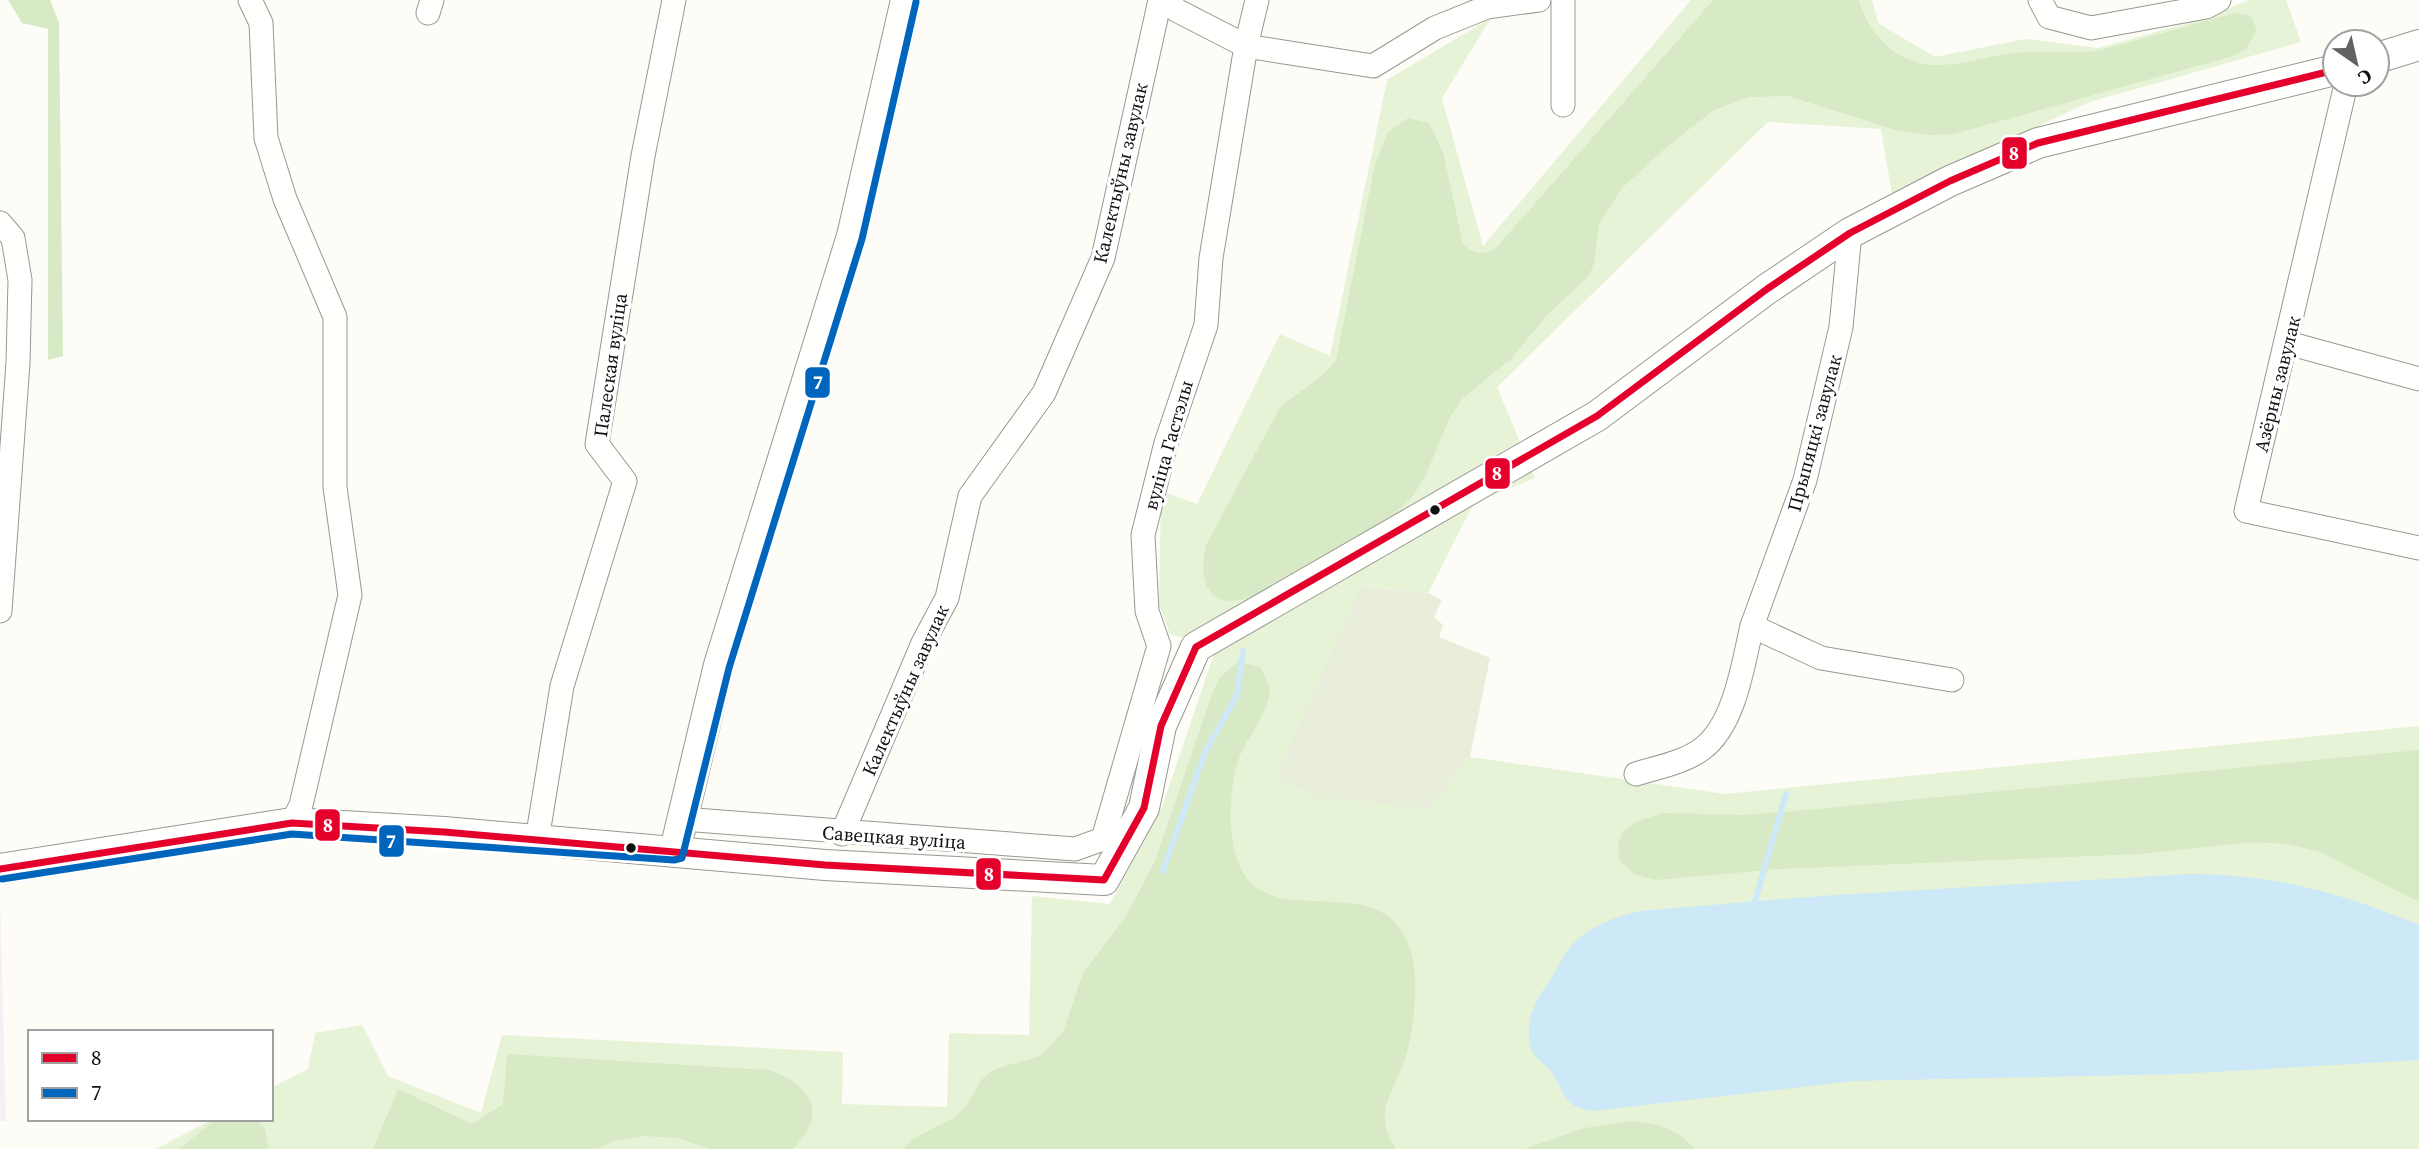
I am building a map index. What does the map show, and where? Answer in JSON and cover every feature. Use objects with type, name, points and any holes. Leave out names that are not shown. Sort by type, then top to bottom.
[{"type":"street","points":[[250,0],[261,23],[266,138],[285,198],[335,317],[335,487],[350,595],[301,805],[292,823]]},
{"type":"street","name":"Палеская вуліца","points":[[537,840],[562,686],[625,481],[597,444],[643,156],[674,0]]},
{"type":"street","points":[[675,850],[719,665],[852,236],[906,0]]},
{"type":"street","name":"Калектыўны завулак","points":[[842,834],[923,643],[947,598],[970,496],[1044,393],[1103,258],[1160,0]]},
{"type":"street","points":[[1169,0],[1176,10],[1245,46],[1373,66],[1435,28],[1488,8],[1539,0]]},
{"type":"street","name":"вуліца Гастэлы","points":[[1103,839],[1159,646],[1147,611],[1143,535],[1166,443],[1206,325],[1211,258],[1245,46],[1256,0]]},
{"type":"street","points":[[1563,0],[1563,105]]},
{"type":"street","points":[[2040,0],[2049,17],[2091,28],[2206,7],[2220,0]]},
{"type":"street","points":[[2391,54],[2419,45]]},
{"type":"street","points":[[1850,233],[1950,181],[2038,143],[2321,73]]},
{"type":"street","name":"Азёрны завулак","points":[[2343,98],[2288,344],[2246,511],[2419,548]]},
{"type":"street","points":[[0,223],[13,238],[20,280],[18,363],[0,611]]},
{"type":"street","name":"Савецкая вуліца","points":[[0,869],[292,823],[675,850],[825,865],[1104,880],[1144,808],[1161,726],[1196,648],[1597,416],[1768,289],[1850,233]]},
{"type":"street","name":"Прыпяцкі завулак","points":[[1636,774],[1683,760],[1704,748],[1731,710],[1752,626],[1805,480],[1841,327],[1850,233]]},
{"type":"street","points":[[2288,344],[2419,379]]},
{"type":"street","points":[[1752,626],[1821,657],[1952,680]]},
{"type":"street","name":"Савецкая вуліца","points":[[683,820],[842,834],[1075,849],[1103,839]]},
{"type":"shaded area","points":[[0,898],[6,1121],[0,1121]]},
{"type":"green space","points":[[8,0],[50,0],[59,23],[63,356],[48,360],[48,29],[22,23]]},
{"type":"green space","points":[[1691,0],[1872,0],[1878,23],[1935,57],[2025,39],[2098,48],[2210,17],[2248,0],[2286,0],[2301,42],[2090,102],[1892,194],[1881,129],[1768,122],[1497,387],[1535,478],[1474,503],[1428,593],[1364,586],[1429,809],[1470,757],[1725,794],[2419,726],[2419,1149],[156,1149],[209,1121],[273,1121],[273,1087],[308,1069],[315,1033],[362,1025],[388,1076],[481,1113],[502,1035],[843,1052],[842,1104],[947,1107],[949,1033],[1029,1035],[1032,896],[1110,904],[1161,810],[1216,648],[1170,634],[1159,604],[1161,491],[1197,504],[1280,334],[1330,356],[1387,80],[1491,18],[1442,98],[1483,246]]},
{"type":"green space","points":[[1713,0],[1859,0],[1869,24],[1886,45],[1921,64],[1935,65],[2015,53],[2101,50],[2235,13],[2251,16],[2257,30],[2246,49],[2233,56],[1954,134],[1931,135],[1899,131],[1788,96],[1750,97],[1714,110],[1669,145],[1622,188],[1599,224],[1594,263],[1589,276],[1546,316],[1512,358],[1463,398],[1450,417],[1425,477],[1413,496],[1397,512],[1258,594],[1242,600],[1218,598],[1211,592],[1203,572],[1207,543],[1279,409],[1323,374],[1336,360],[1375,164],[1387,133],[1408,118],[1429,123],[1443,152],[1463,244],[1478,253],[1495,249]]},
{"type":"green space","points":[[1361,586],[1428,593],[1442,600],[1434,617],[1443,625],[1439,637],[1490,658],[1470,757],[1429,809],[1321,797],[1275,779]]},
{"type":"green space","points":[[1238,662],[1260,667],[1270,687],[1264,712],[1238,761],[1232,788],[1234,847],[1237,859],[1251,883],[1271,895],[1296,900],[1350,903],[1375,909],[1396,923],[1410,949],[1415,974],[1411,1034],[1385,1114],[1389,1136],[1396,1149],[903,1149],[913,1139],[955,1117],[966,1106],[982,1079],[995,1069],[1040,1056],[1063,1032],[1083,973],[1125,918],[1155,861],[1213,691],[1220,677]]},
{"type":"green space","points":[[2419,750],[2419,902],[2318,851],[2287,844],[2254,842],[2139,854],[1781,869],[1655,880],[1634,874],[1620,861],[1618,845],[1623,831],[1638,821],[1663,813],[1744,815],[1817,809]]},
{"type":"green space","points":[[507,1054],[769,1070],[796,1083],[805,1092],[812,1112],[810,1123],[793,1149],[710,1149],[677,1138],[644,1136],[611,1142],[597,1149],[373,1149],[398,1089],[472,1124],[503,1104]]},
{"type":"green space","points":[[214,1121],[258,1121],[265,1129],[269,1149],[179,1149]]},
{"type":"green space","points":[[1628,1121],[1647,1123],[1673,1131],[1694,1149],[1524,1149],[1585,1128]]},
{"type":"water","points":[[2190,874],[2252,878],[2307,888],[2361,903],[2419,925],[2419,1060],[2179,1074],[1854,1081],[1593,1111],[1570,1103],[1553,1074],[1536,1057],[1530,1045],[1530,1019],[1536,1003],[1573,944],[1599,925],[1640,911],[1820,896]]},
{"type":"waterway","points":[[1163,871],[1205,752],[1237,695],[1243,651]]},
{"type":"waterway","points":[[1755,901],[1786,794]]},
{"type":"transit line","name":"7","points":[[2,879],[292,834],[674,860],[682,858],[729,668],[862,239],[916,2]]},
{"type":"transit line","name":"8","points":[[0,869],[292,823],[444,832],[825,865],[1104,880],[1144,808],[1161,726],[1196,647],[1597,416],[1767,289],[1850,233],[1950,181],[2038,143],[2321,73]]}]
